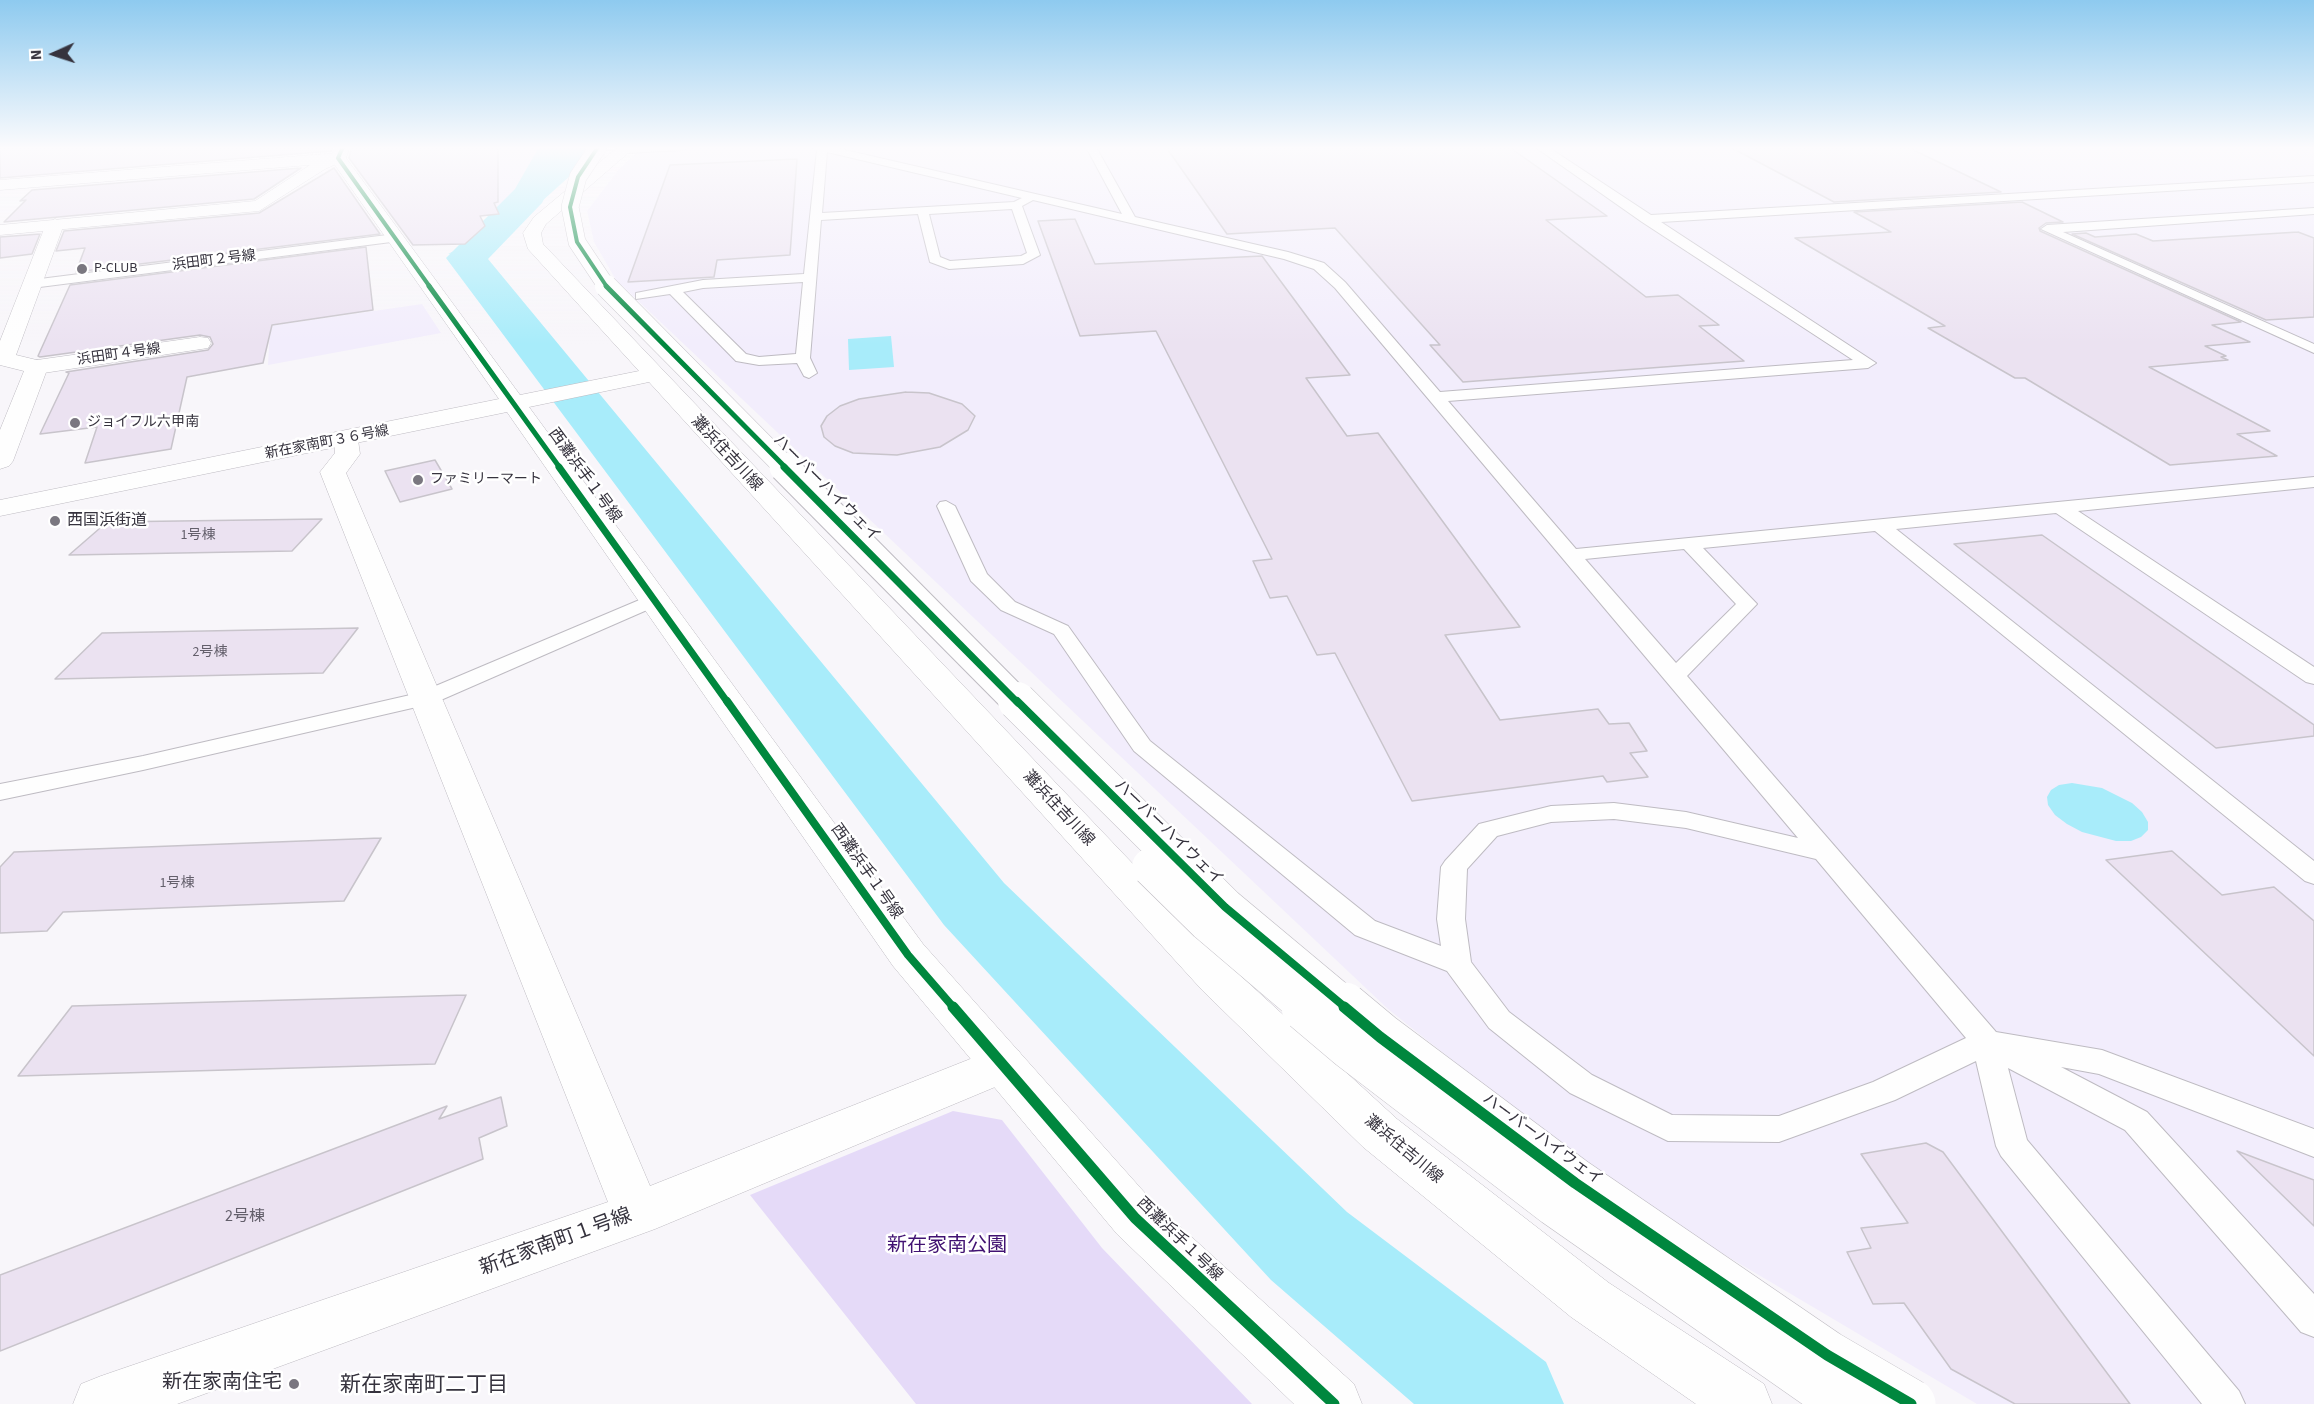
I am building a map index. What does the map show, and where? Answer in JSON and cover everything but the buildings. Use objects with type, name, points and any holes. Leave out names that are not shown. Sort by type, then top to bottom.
[{"type":"street","points":[[0,230],[63,217],[143,213]]},
{"type":"street","name":"西灘浜手１号線","points":[[379,213],[908,955],[1135,1218],[1334,1404]]},
{"type":"street","name":"灘浜住吉川線","points":[[549,213],[532,233],[534,244],[652,375],[1217,979],[1380,1133],[1590,1300],[1744,1404]]},
{"type":"street","name":"ハーバーハイウェイ","points":[[554,213],[559,236],[594,290],[1096,813],[1199,915],[1351,1045],[1556,1202],[1850,1404]]},
{"type":"street","name":"ハーバーハイウェイ","points":[[571,213],[577,242],[607,287],[1110,796],[1225,907],[1380,1037],[1575,1183],[1827,1355],[1911,1404]]},
{"type":"street","points":[[0,461],[38,367],[2,359],[32,284],[63,217]]},
{"type":"street","name":"浜田町４号線","points":[[38,367],[200,343]]},
{"type":"street","name":"新在家南町３６号線","points":[[0,508],[346,440],[652,375]]},
{"type":"street","points":[[346,440],[348,454],[333,472],[637,1214]]},
{"type":"street","name":"新在家南町１号線","points":[[101,1404],[637,1214],[1003,1064]]},
{"type":"lane","points":[[809,373],[803,358],[816,213]]},
{"type":"lane","points":[[816,217],[896,213]]},
{"type":"lane","points":[[923,213],[934,260],[949,265],[1023,260],[1034,255],[1026,213]]},
{"type":"lane","points":[[1089,213],[1288,256],[1319,266],[1340,285],[1433,397],[1987,1041],[2136,1121],[2314,1320]]},
{"type":"lane","points":[[1127,213],[1131,220]]},
{"type":"lane","points":[[1433,397],[1868,363],[1636,213]]},
{"type":"lane","points":[[1646,219],[1754,213]]},
{"type":"lane","points":[[2291,213],[2047,229],[2314,349]]},
{"type":"lane","name":"浜田町２号線","points":[[32,284],[395,237]]},
{"type":"lane","points":[[641,296],[703,284],[812,278]]},
{"type":"lane","points":[[674,290],[741,358],[759,361],[803,358]]},
{"type":"lane","points":[[1569,555],[2314,482]]},
{"type":"lane","points":[[946,506],[978,577],[1008,606],[1061,630],[1142,747],[1365,928],[1457,964]]},
{"type":"lane","points":[[2060,507],[2314,677]]},
{"type":"lane","points":[[1880,525],[2314,875]]},
{"type":"lane","points":[[1674,677],[1747,604],[1688,543]]},
{"type":"lane","points":[[0,792],[142,763],[426,698],[656,599]]},
{"type":"lane","points":[[1826,853],[1686,820],[1614,812],[1551,814],[1488,830],[1454,867],[1451,919],[1457,964],[1499,1020],[1572,1077],[1668,1128],[1779,1129],[1884,1091],[1987,1041],[2102,1062],[2314,1143]]},
{"type":"lane","points":[[1987,1041],[2012,1146],[2226,1404]]},
{"type":"shaded area","points":[[399,213],[502,213],[500,214],[411,227]]},
{"type":"shaded area","points":[[587,213],[2314,213],[2314,1404],[1977,1404],[1615,1190],[1388,1009],[616,280],[594,242]]},
{"type":"shaded area","points":[[422,304],[441,333],[268,365],[270,326]]},
{"type":"green space","name":"新在家南公園","points":[[953,1111],[1002,1120],[1102,1248],[1252,1404],[916,1404],[750,1195]]},
{"type":"water","points":[[502,213],[529,213],[489,249],[448,254],[464,246]]},
{"type":"water","points":[[891,336],[894,367],[849,370],[848,339]]},
{"type":"water","points":[[2072,783],[2102,788],[2132,803],[2142,812],[2148,822],[2148,830],[2141,837],[2131,841],[2116,841],[2082,832],[2067,824],[2055,815],[2048,805],[2047,797],[2051,790],[2059,785]]},
{"type":"waterway","points":[[511,213],[466,258],[974,904],[1309,1246],[1504,1404]]},
{"type":"cycle path","points":[[377,213],[908,955],[1135,1218],[1334,1404]]},
{"type":"cycle path","points":[[571,213],[577,242],[588,262],[607,287],[1110,796],[1225,907],[1380,1037],[1575,1183],[1827,1355],[1911,1404]]},
{"type":"place","name":"P-CLUB","points":[[82,269]]},
{"type":"place","name":"ジョイフル六甲南","points":[[75,423]]},
{"type":"place","name":"ファミリーマート","points":[[418,480]]},
{"type":"place","name":"西国浜街道","points":[[55,521]]},
{"type":"place","name":"新在家南住宅","points":[[294,1384]]},
{"type":"district","name":"新在家南町二丁目","points":[[424,1386]]}]
